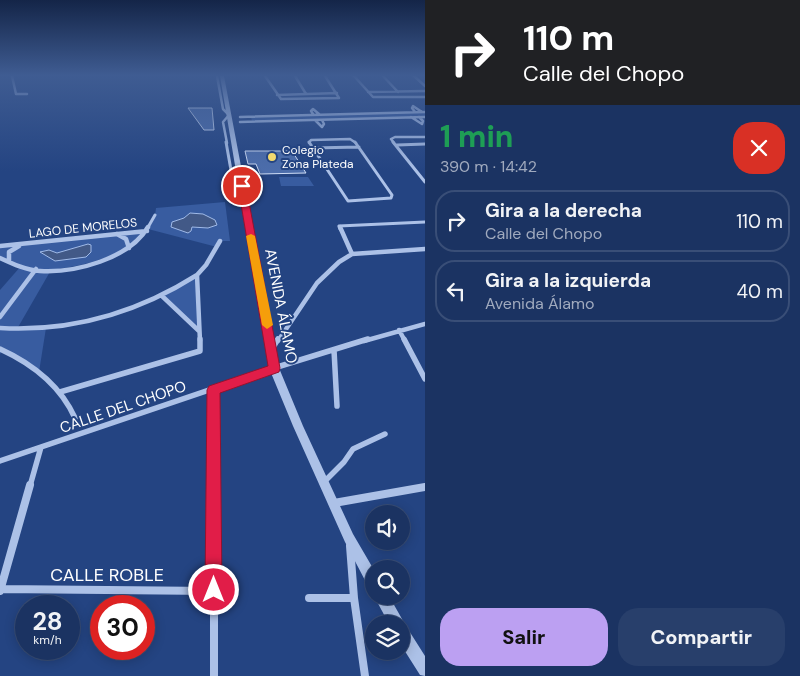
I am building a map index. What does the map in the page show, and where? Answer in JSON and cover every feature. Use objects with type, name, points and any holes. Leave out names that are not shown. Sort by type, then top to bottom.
[{"type":"street","points":[[223,108],[229,115]]},
{"type":"street","name":"AVENIDA ÁLAMO","points":[[228,108],[274,368],[349,538],[365,566]]},
{"type":"street","points":[[412,108],[415,112]]},
{"type":"street","points":[[313,109],[320,114]]},
{"type":"street","points":[[313,109],[311,111],[313,114]]},
{"type":"street","points":[[240,116],[423,112]]},
{"type":"street","points":[[368,114],[371,118]]},
{"type":"street","points":[[284,115],[286,121]]},
{"type":"street","points":[[260,116],[262,121]]},
{"type":"street","points":[[411,117],[415,122],[422,124]]},
{"type":"street","points":[[419,117],[423,121],[422,124],[425,128]]},
{"type":"street","points":[[240,122],[425,117]]},
{"type":"street","points":[[315,120],[322,127],[328,139]]},
{"type":"street","points":[[322,120],[324,124],[322,127]]},
{"type":"street","points":[[425,136],[392,138],[425,182]]},
{"type":"street","points":[[350,139],[359,146],[392,195],[391,198],[348,201],[308,142],[309,140],[350,139]]},
{"type":"street","points":[[397,145],[425,144]]},
{"type":"street","points":[[312,148],[359,146]]},
{"type":"street","name":"LAGO DE MORELOS","points":[[0,258],[36,269],[66,270],[105,260],[128,248],[147,231],[155,216]]},
{"type":"street","points":[[352,254],[339,226],[425,222]]},
{"type":"street","name":"LAGO DE MORELOS","points":[[0,246],[147,231]]},
{"type":"street","points":[[117,234],[126,239],[128,248]]},
{"type":"street","points":[[0,328],[30,329],[101,319],[132,309],[162,296],[197,275],[206,266],[220,241]]},
{"type":"street","name":"LAGO DE MORELOS","points":[[9,262],[9,252],[22,244]]},
{"type":"street","points":[[272,349],[326,272],[352,254],[425,249]]},
{"type":"street","points":[[0,317],[36,269]]},
{"type":"street","points":[[60,392],[200,351],[197,275]]},
{"type":"street","points":[[162,296],[199,331]]},
{"type":"street","name":"CALLE DEL CHOPO","points":[[0,461],[214,390],[274,368],[399,330],[425,324]]},
{"type":"street","points":[[399,330],[425,380]]},
{"type":"street","points":[[0,349],[24,360],[60,392],[70,406],[75,418]]},
{"type":"street","points":[[334,350],[337,406]]},
{"type":"street","points":[[214,390],[214,676]]},
{"type":"street","points":[[325,482],[344,462],[353,449],[384,434]]},
{"type":"street","points":[[0,590],[41,447]]},
{"type":"street","points":[[334,503],[425,487]]},
{"type":"street","points":[[349,538],[354,598],[365,676]]},
{"type":"street","name":"CALLE ROBLE","points":[[0,590],[214,590]]},
{"type":"street","points":[[309,598],[354,598]]},
{"type":"street","points":[[410,646],[425,670]]},
{"type":"shaded area","points":[[425,112],[425,117],[252,122],[251,116]]},
{"type":"shaded area","points":[[279,177],[308,177],[314,186],[281,186]]},
{"type":"shaded area","points":[[225,202],[230,241],[220,241],[217,247],[148,229],[155,216],[156,208]]},
{"type":"shaded area","points":[[190,213],[203,214],[215,220],[217,225],[208,228],[192,227],[188,233],[171,227],[172,222],[184,218]]},
{"type":"shaded area","points":[[147,231],[126,248],[102,259],[77,266],[51,270],[17,329],[46,328],[39,372],[3,350],[0,354],[0,290],[21,266],[0,258],[0,246]]},
{"type":"shaded area","points":[[88,244],[91,245],[91,252],[86,257],[55,261],[40,252],[49,250],[57,253]]},
{"type":"shaded area","points":[[197,275],[199,331],[162,296]]},
{"type":"building","points":[[188,108],[212,108],[214,130],[204,130]]},
{"type":"building","points":[[245,151],[292,151],[306,173],[260,174],[256,164],[248,164]]},
{"type":"slow traffic","points":[[251,236],[267,325]]},
{"type":"place","name":"Colegio Zona Plateda","points":[[272,157]]},
{"type":"route","points":[[214,590],[214,390],[274,368],[242,186]]}]
